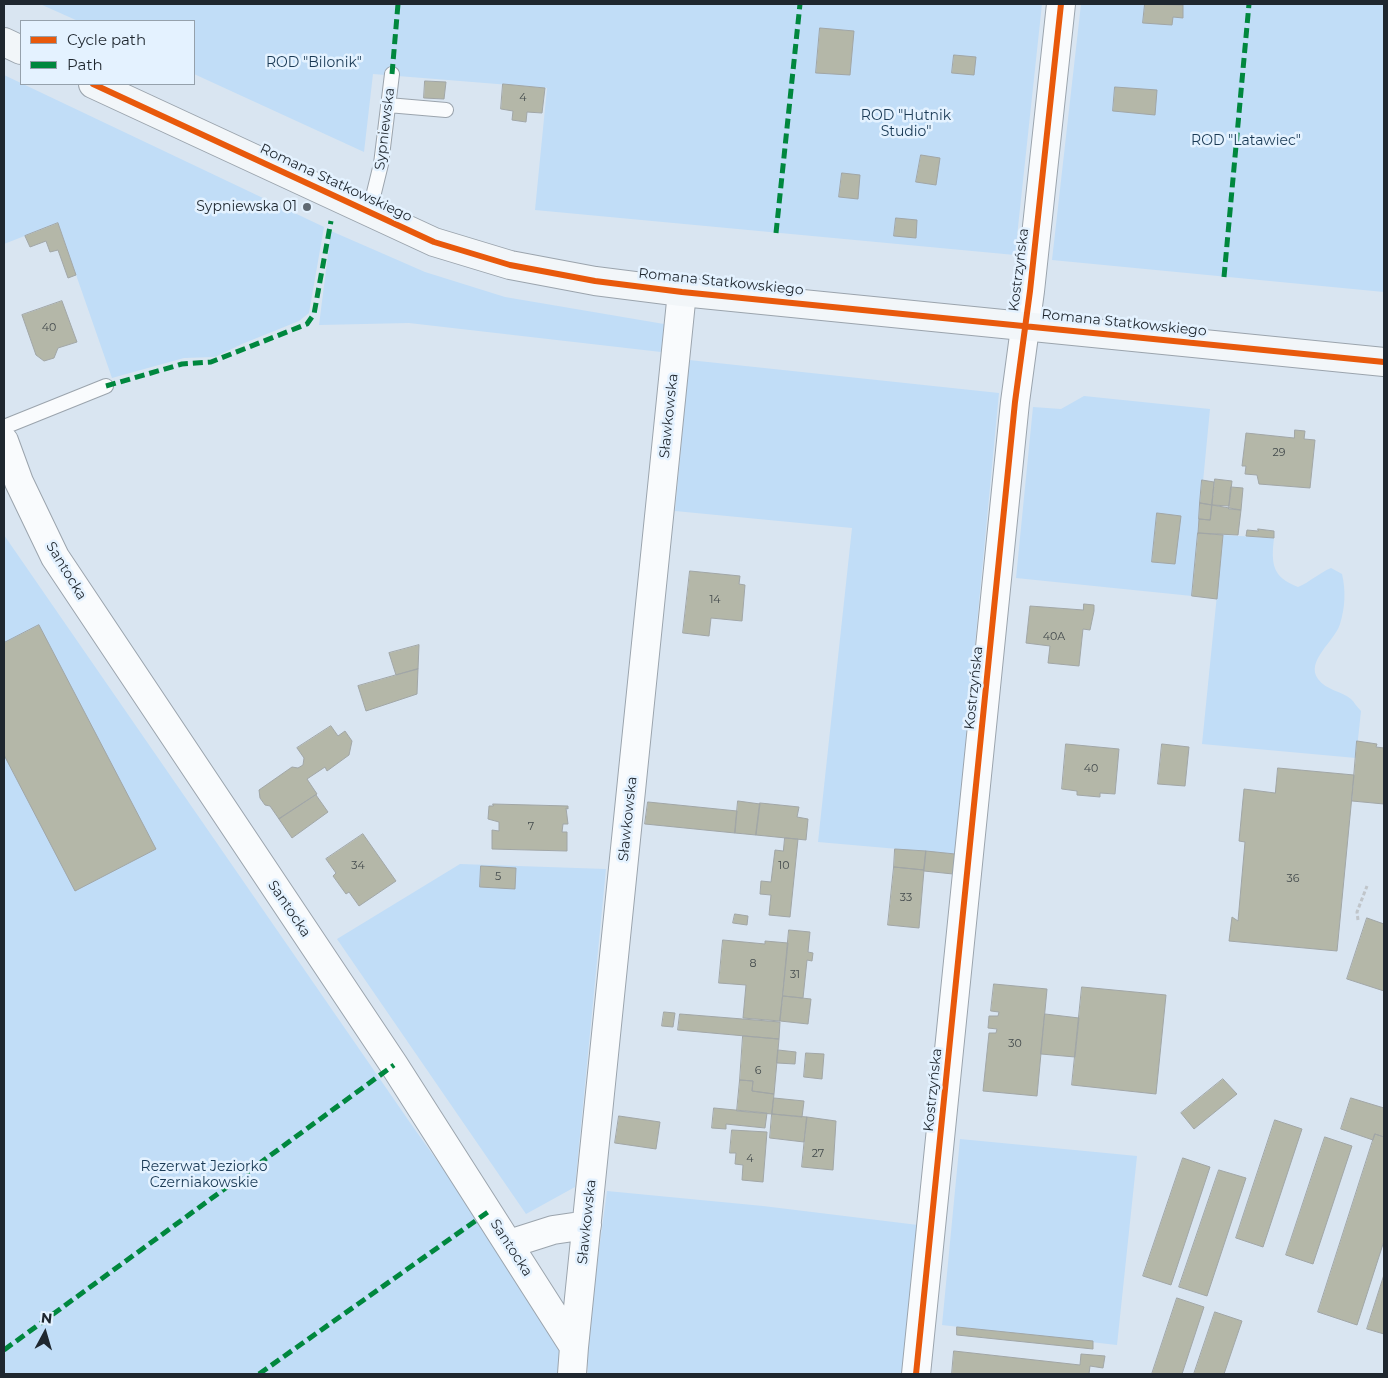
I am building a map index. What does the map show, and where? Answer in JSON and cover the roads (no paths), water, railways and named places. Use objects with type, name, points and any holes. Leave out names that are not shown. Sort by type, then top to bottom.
[{"type":"street","name":"Kostrzyńska","points":[[916,1374],[1015,402],[1061,4]]},
{"type":"street","points":[[4,42],[20,50]]},
{"type":"street","name":"Romana Statkowskiego","points":[[95,85],[434,242],[510,265],[595,281],[682,292],[1384,362]]},
{"type":"street","name":"Sławkowska","points":[[574,1347],[682,292]]},
{"type":"street","name":"Santocka","points":[[4,441],[19,482],[55,557],[394,1065],[574,1347]]},
{"type":"street","points":[[509,1244],[554,1230],[586,1225]]},
{"type":"street","points":[[572,1374],[574,1347]]},
{"type":"lane","name":"Sypniewska","points":[[369,213],[381,164],[392,74]]},
{"type":"lane","points":[[388,105],[446,110]]},
{"type":"lane","points":[[4,426],[106,386]]},
{"type":"place","name":"Sypniewska 01","points":[[307,207]]},
{"type":"park label","name":"ROD \"Bilonik\"","points":[[314,63]]},
{"type":"park label","name":"ROD \"Hutnik Studio\"","points":[[906,124]]},
{"type":"park label","name":"ROD \"Latawiec\"","points":[[1246,141]]},
{"type":"park label","name":"Rezerwat Jeziorko Czerniakowskie","points":[[204,1176]]}]
